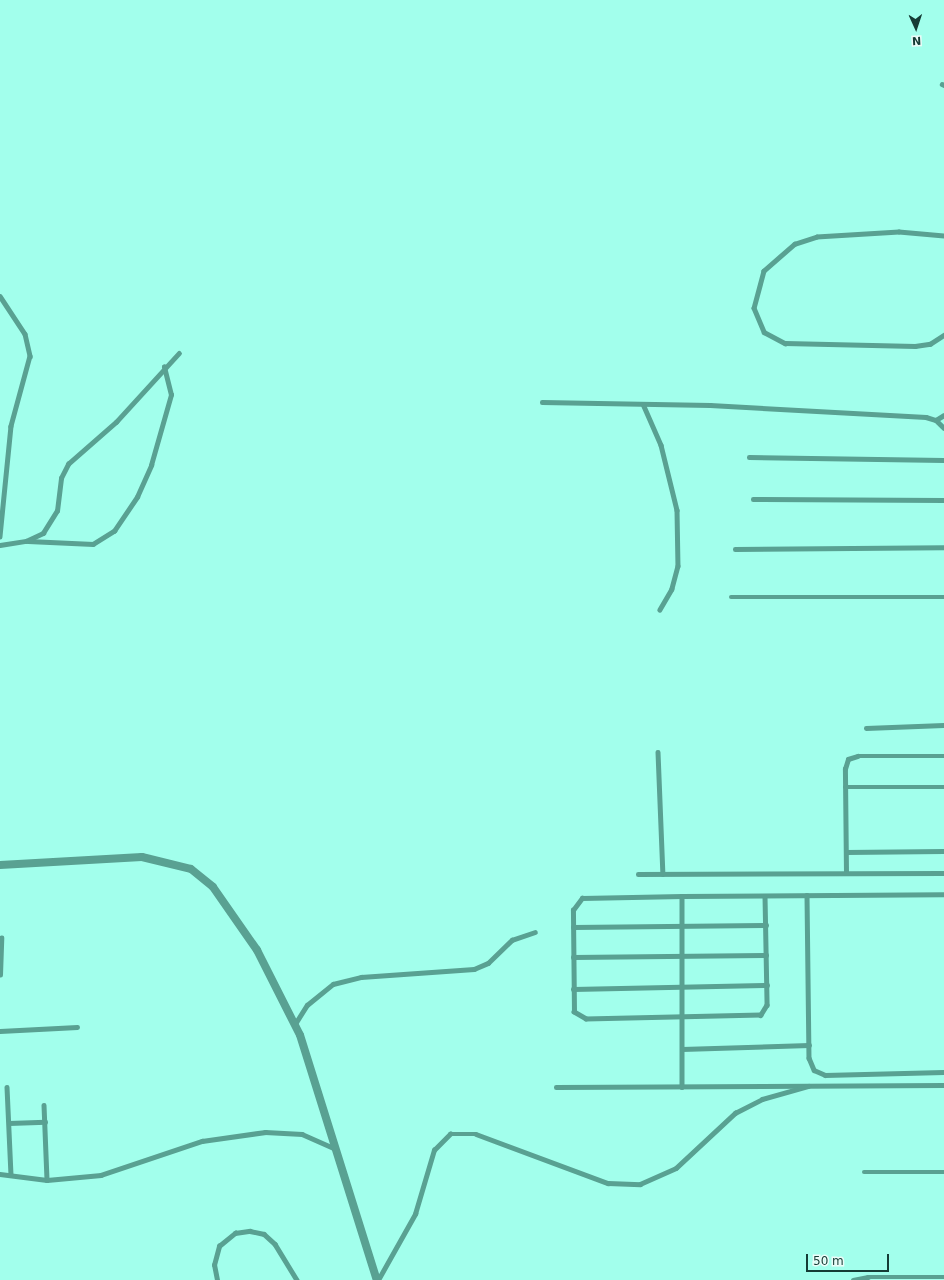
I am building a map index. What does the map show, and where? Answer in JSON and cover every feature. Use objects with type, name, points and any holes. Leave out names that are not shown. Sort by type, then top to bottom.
[{"type":"street","points":[[0,866],[142,857],[191,869],[220,894],[257,950],[295,1024],[337,1151],[377,1280]]},
{"type":"lane","points":[[944,236],[899,232],[817,237],[795,244],[764,271],[755,293],[754,308],[764,332],[785,343],[915,346],[930,344],[944,335]]},
{"type":"lane","points":[[0,296],[25,334],[30,356],[11,426],[0,536]]},
{"type":"lane","points":[[26,541],[43,533],[53,519],[68,464],[116,422],[164,367],[179,353]]},
{"type":"lane","points":[[0,545],[26,541],[93,544],[114,531],[137,497],[151,465],[171,395],[164,367]]},
{"type":"lane","points":[[542,402],[643,404],[936,420],[944,415]]},
{"type":"lane","points":[[643,404],[668,466],[678,524],[676,578],[660,610]]},
{"type":"lane","points":[[936,420],[944,428]]},
{"type":"lane","points":[[749,456],[944,460]]},
{"type":"lane","points":[[753,499],[944,500]]},
{"type":"lane","points":[[735,549],[944,548]]},
{"type":"lane","points":[[731,597],[944,597]]},
{"type":"lane","points":[[866,728],[944,725]]},
{"type":"lane","points":[[658,752],[663,874]]},
{"type":"lane","points":[[846,872],[846,764],[853,757],[944,756]]},
{"type":"lane","points":[[845,787],[944,787]]},
{"type":"lane","points":[[846,852],[944,851]]},
{"type":"lane","points":[[638,874],[944,872]]},
{"type":"lane","points":[[765,896],[767,1005],[761,1015],[581,1018],[574,1012],[573,906],[582,898],[944,894]]},
{"type":"lane","points":[[807,895],[809,1063],[821,1074],[944,1072]]},
{"type":"lane","points":[[682,896],[682,1087]]},
{"type":"lane","points":[[573,927],[766,925]]},
{"type":"lane","points":[[295,1024],[307,1004],[333,984],[361,977],[474,970],[491,960],[512,940],[535,932]]},
{"type":"lane","points":[[0,975],[1,938]]},
{"type":"lane","points":[[573,957],[766,955]]},
{"type":"lane","points":[[573,988],[767,985]]},
{"type":"lane","points":[[0,1031],[77,1027]]},
{"type":"lane","points":[[682,1049],[809,1045]]},
{"type":"lane","points":[[377,1280],[415,1214],[434,1150],[450,1134],[476,1134],[608,1184],[640,1184],[676,1168],[735,1113],[762,1099],[808,1086]]},
{"type":"lane","points":[[556,1087],[944,1086]]},
{"type":"lane","points":[[7,1087],[11,1175]]},
{"type":"lane","points":[[44,1105],[47,1180]]},
{"type":"lane","points":[[9,1123],[45,1122]]},
{"type":"lane","points":[[0,1174],[47,1180],[118,1171],[184,1146],[234,1135],[293,1132],[321,1140],[337,1151]]},
{"type":"lane","points":[[864,1172],[944,1172]]},
{"type":"lane","points":[[217,1280],[214,1265],[219,1246],[235,1233],[250,1231],[264,1234],[275,1244],[297,1280]]},
{"type":"lane","points":[[853,1280],[868,1277],[944,1277]]}]
